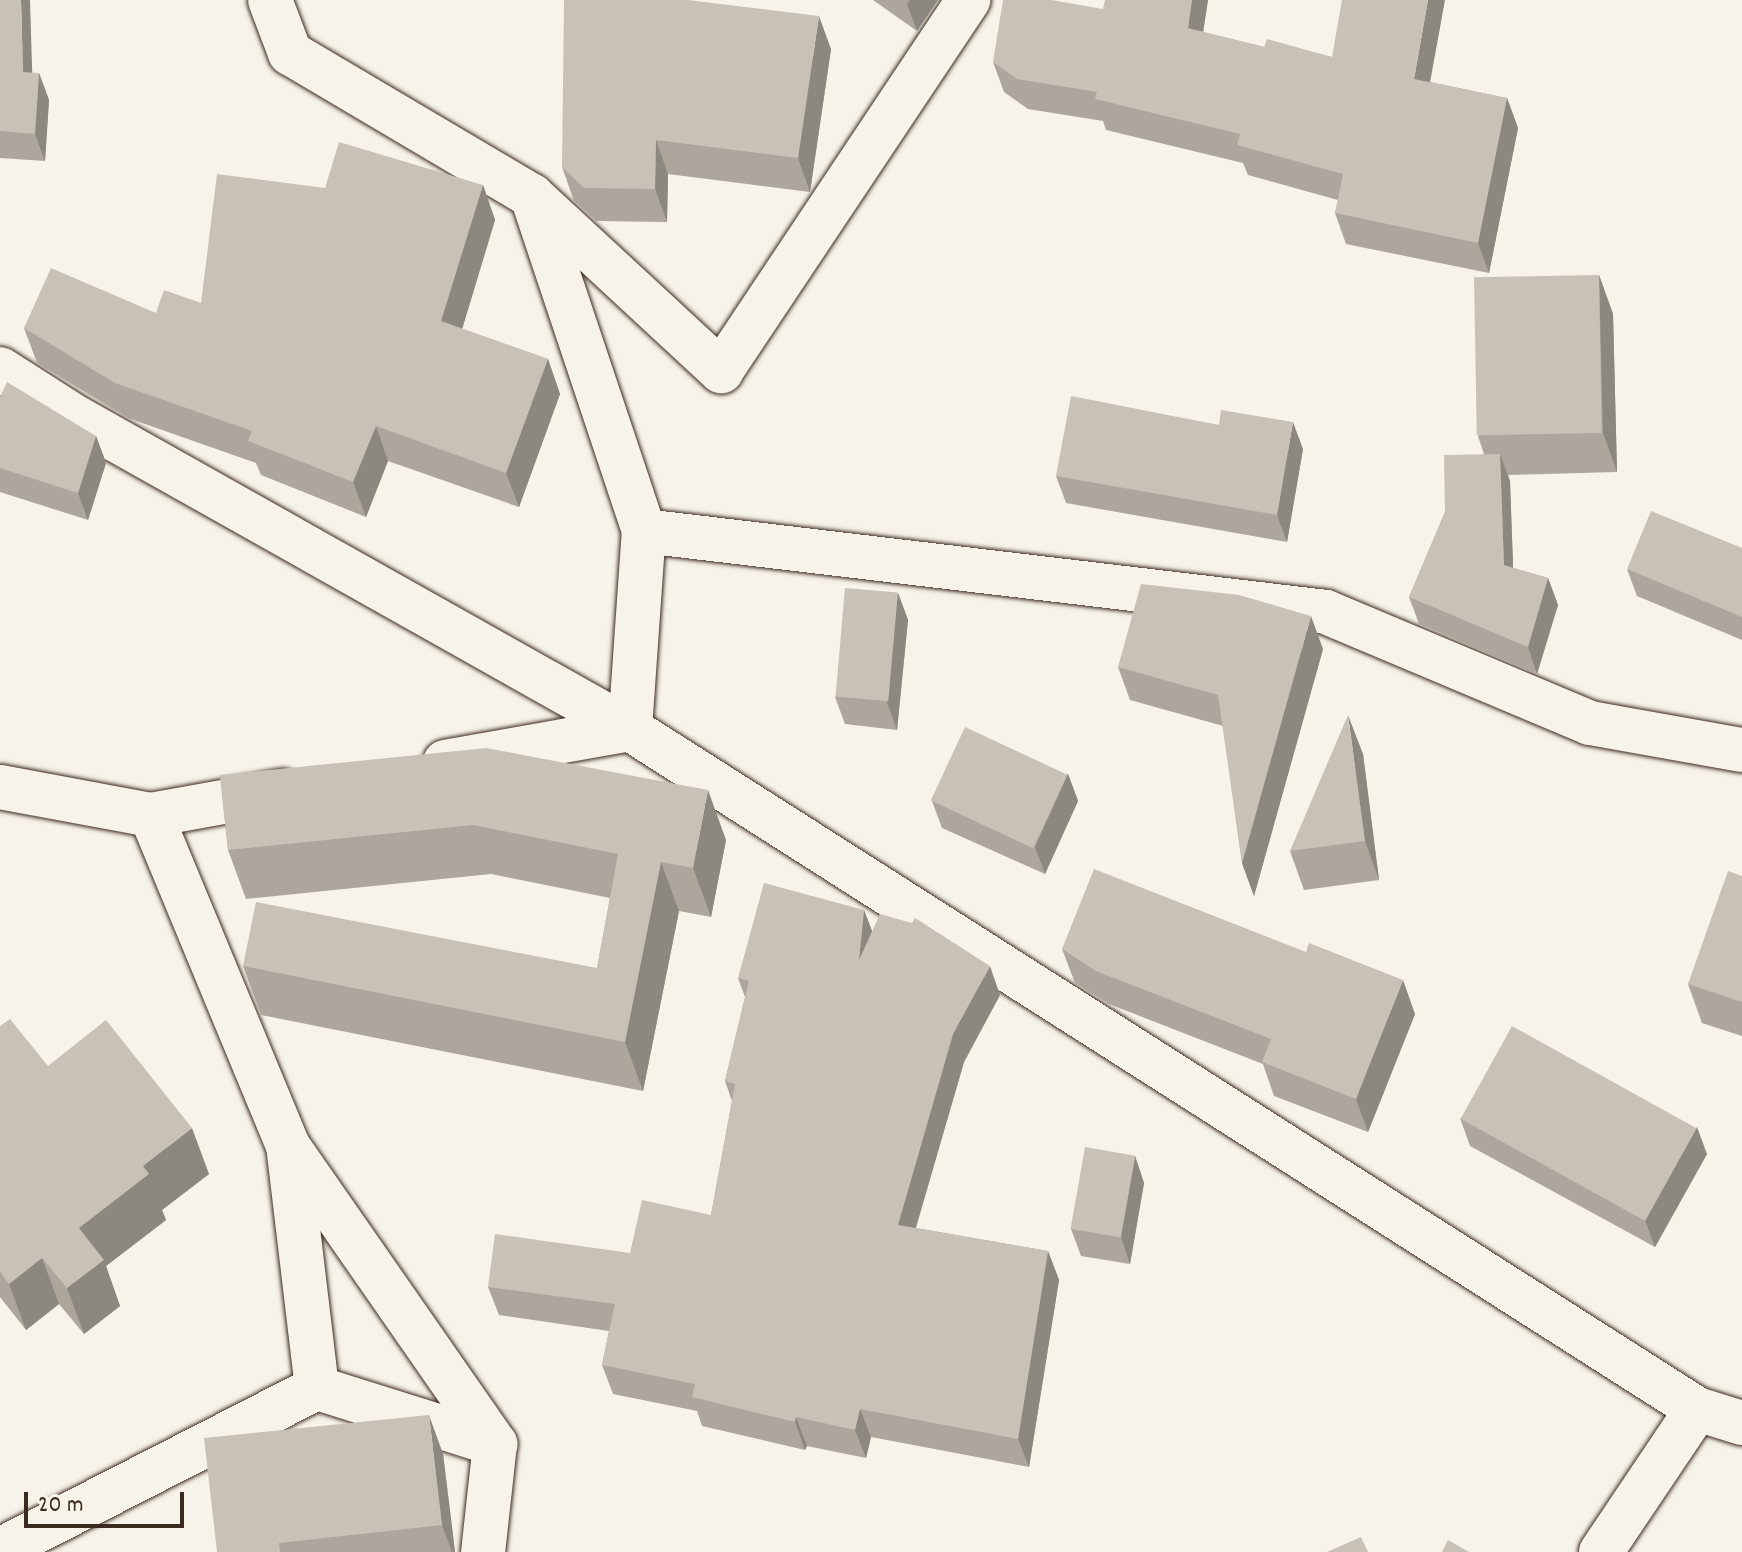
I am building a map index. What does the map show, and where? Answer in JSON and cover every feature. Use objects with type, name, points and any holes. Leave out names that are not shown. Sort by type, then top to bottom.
[{"type":"street","points":[[270,0],[290,53],[532,196],[721,371],[968,0]]},
{"type":"street","points":[[532,196],[644,531],[630,729]]},
{"type":"street","points":[[0,369],[77,418],[630,729],[1697,1409],[1742,1423]]},
{"type":"street","points":[[644,531],[1326,612],[1590,723],[1742,750]]},
{"type":"street","points":[[398,770],[630,729]]},
{"type":"street","points":[[0,787],[151,815],[321,784]]},
{"type":"street","points":[[151,815],[288,1146],[495,1444],[483,1552]]},
{"type":"street","points":[[288,1146],[317,1388]]},
{"type":"street","points":[[0,1550],[317,1388],[495,1444]]},
{"type":"street","points":[[1601,1552],[1697,1409]]},
{"type":"building","points":[[0,0],[21,0],[23,72],[39,73],[35,134],[0,131]]},
{"type":"building","points":[[564,0],[688,0],[819,16],[798,158],[656,140],[655,189],[584,188],[562,167]]},
{"type":"building","points":[[1003,0],[1051,0],[1103,9],[1105,0],[1192,0],[1188,28],[1264,47],[1267,39],[1332,57],[1342,0],[1428,0],[1414,79],[1507,98],[1478,243],[1335,213],[1343,174],[1237,145],[1240,134],[1095,99],[1097,92],[1017,79],[993,62]]},
{"type":"building","points":[[339,142],[483,185],[441,321],[548,359],[506,473],[376,426],[353,482],[248,441],[252,431],[115,383],[24,328],[51,268],[156,313],[164,290],[201,303],[217,174],[325,188]]},
{"type":"building","points":[[1599,275],[1602,433],[1477,435],[1474,277]]},
{"type":"building","points":[[7,382],[96,436],[78,493],[0,468],[0,397]]},
{"type":"building","points":[[1071,396],[1219,425],[1221,410],[1293,422],[1277,515],[1056,476]]},
{"type":"building","points":[[1500,454],[1504,565],[1548,578],[1528,647],[1409,597],[1445,512],[1444,455]]},
{"type":"building","points":[[1651,511],[1742,548],[1742,617],[1627,569]]},
{"type":"building","points":[[1141,584],[1239,595],[1311,616],[1242,863],[1218,695],[1118,667]]},
{"type":"building","points":[[845,588],[898,593],[888,701],[836,697]]},
{"type":"building","points":[[1348,715],[1365,841],[1290,851]]},
{"type":"building","points":[[965,727],[1067,775],[1033,848],[931,800]]},
{"type":"building","points":[[486,748],[708,790],[693,868],[661,862],[625,1042],[243,966],[256,902],[597,968],[618,854],[473,825],[228,850],[220,775]]},
{"type":"building","points":[[1094,869],[1306,952],[1309,943],[1403,980],[1356,1099],[1262,1062],[1271,1039],[1096,971],[1062,949]]},
{"type":"building","points":[[1728,871],[1742,876],[1742,1002],[1688,984]]},
{"type":"building","points":[[764,883],[864,910],[859,960],[880,914],[912,923],[915,918],[990,966],[953,1034],[898,1225],[1048,1251],[1018,1439],[860,1409],[855,1430],[796,1417],[795,1422],[692,1397],[695,1384],[602,1365],[615,1304],[488,1287],[495,1234],[630,1253],[642,1200],[711,1215],[735,1084],[725,1081],[749,981],[738,978]]},
{"type":"building","points":[[10,1019],[48,1066],[106,1020],[192,1128],[143,1166],[149,1174],[79,1228],[104,1260],[67,1288],[42,1258],[9,1284],[0,1272],[0,1026]]},
{"type":"building","points":[[1512,1026],[1697,1128],[1645,1221],[1461,1119]]},
{"type":"building","points":[[1085,1147],[1135,1156],[1121,1238],[1071,1229]]},
{"type":"building","points":[[429,1415],[442,1525],[279,1543],[280,1552],[217,1552],[204,1438]]},
{"type":"building","points":[[1361,1537],[1368,1552],[1327,1552]]},
{"type":"building","points":[[1448,1540],[1469,1552],[1442,1552]]}]
